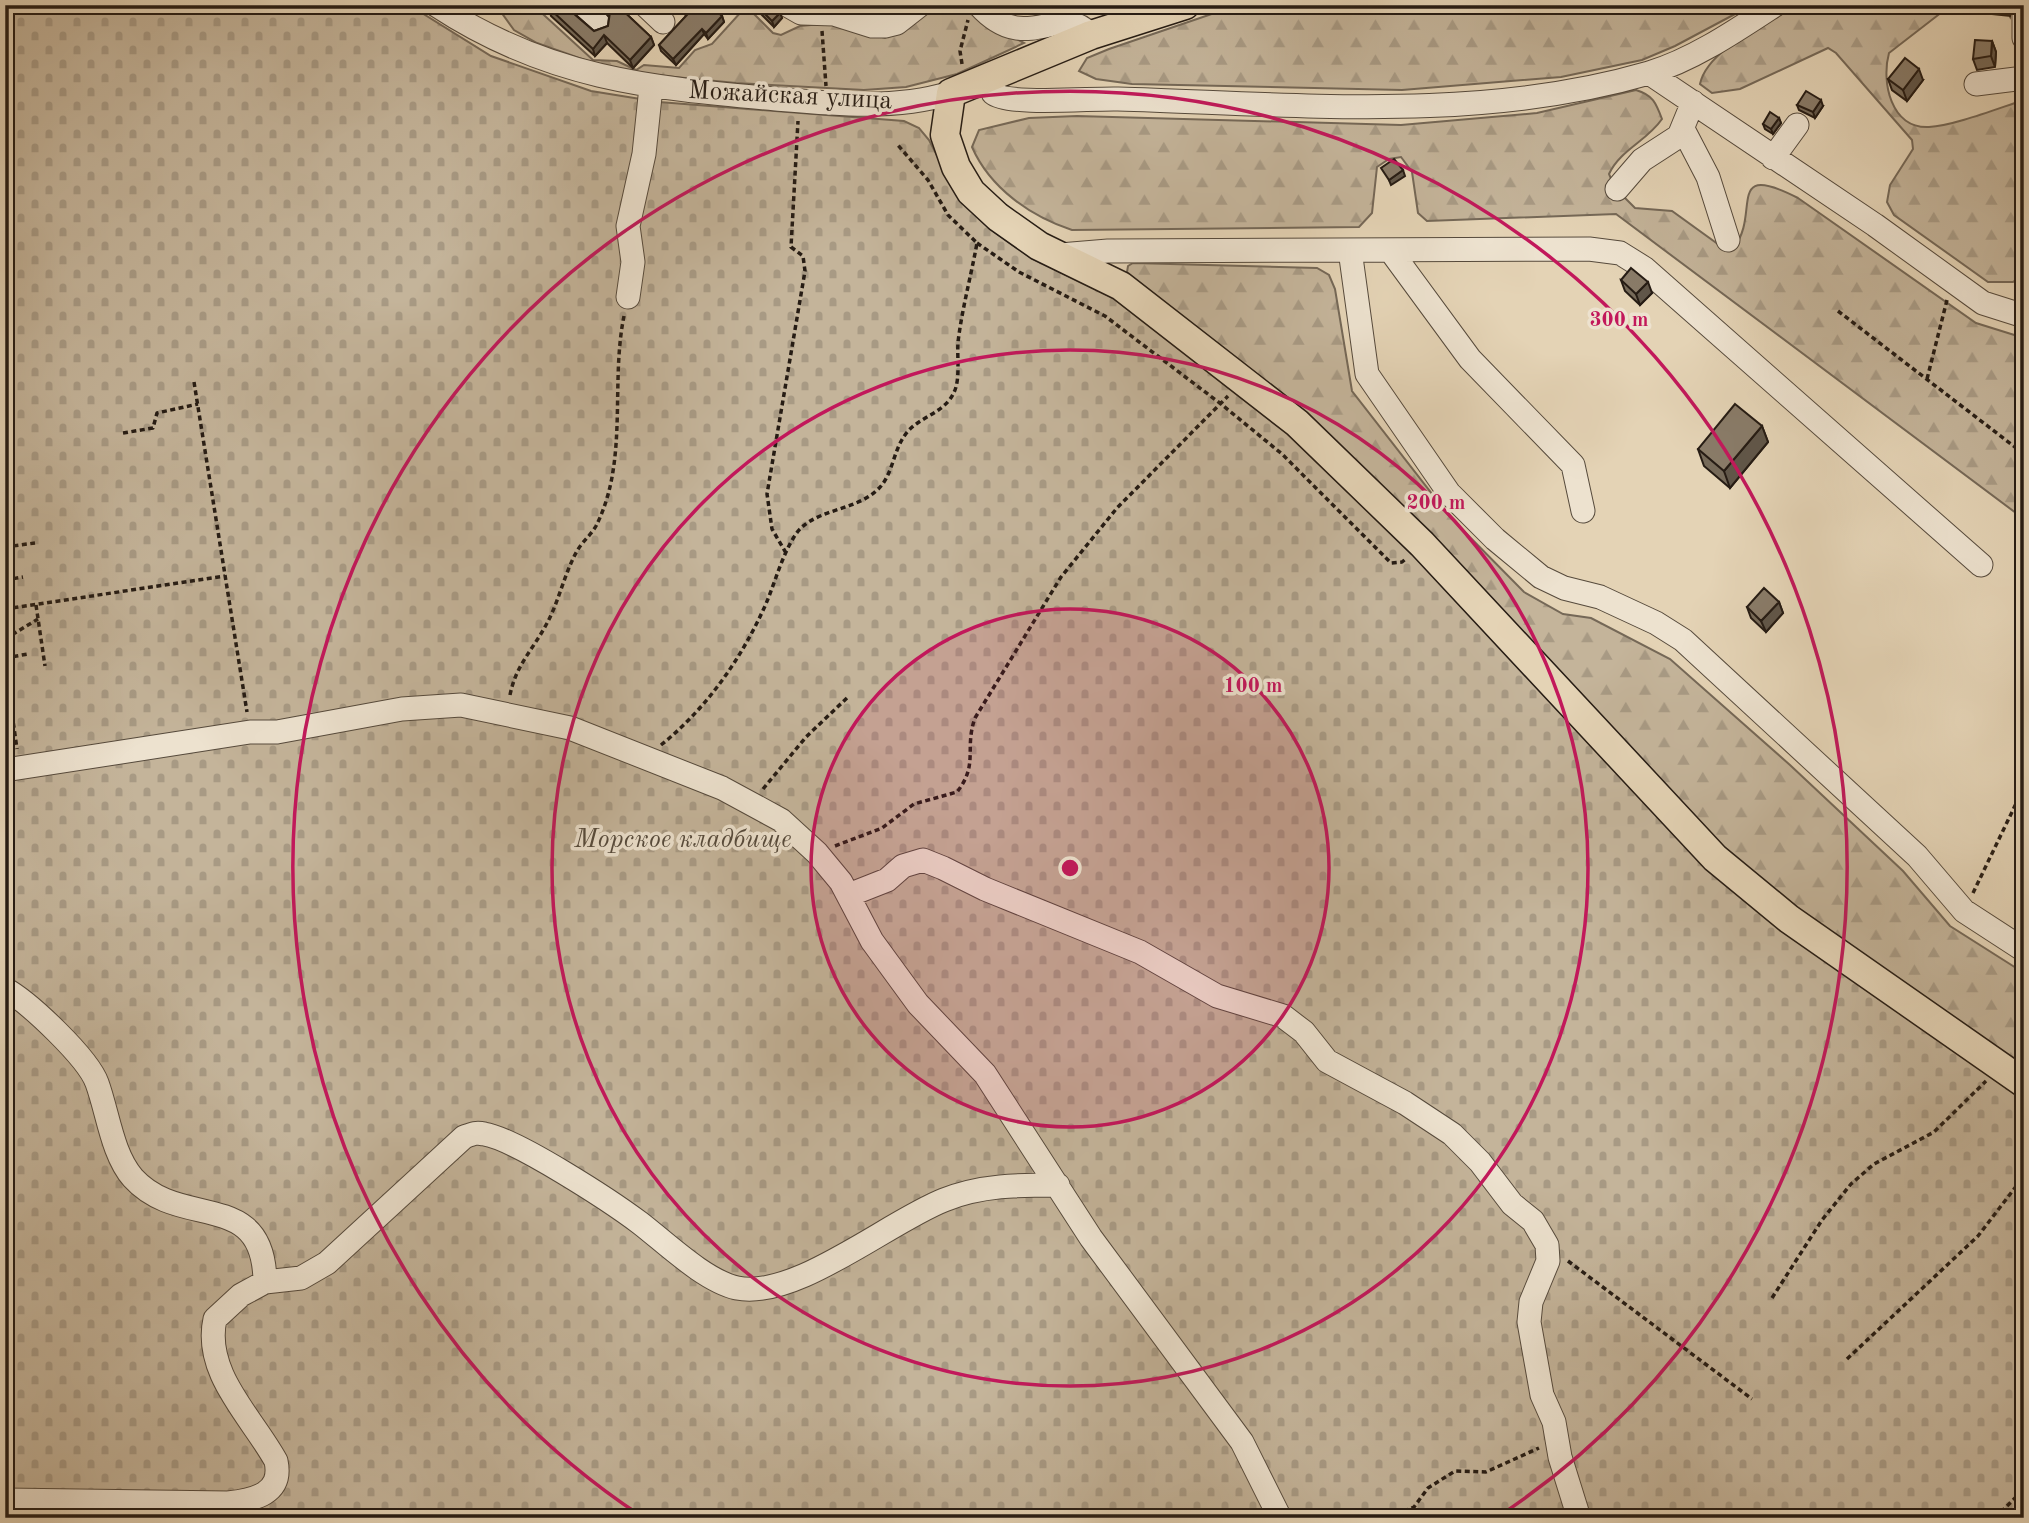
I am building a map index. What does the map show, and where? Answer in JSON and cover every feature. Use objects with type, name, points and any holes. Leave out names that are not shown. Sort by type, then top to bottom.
[{"type":"main road","name":"Можайская улица","points":[[969,86],[1091,35],[1185,5]]},
{"type":"main road","points":[[969,86],[945,135],[956,167],[971,192],[998,217],[1039,246],[1121,286],[1244,379],[1351,472],[1422,544],[1715,858],[1789,919],[2024,1083]]},
{"type":"street","name":"Можайская улица","points":[[436,5],[488,37],[535,57],[593,76],[651,87],[864,105],[913,102],[969,86]]},
{"type":"street","points":[[579,5],[600,25]]},
{"type":"street","points":[[645,5],[663,22]]},
{"type":"street","points":[[787,5],[801,13],[820,10],[872,26],[897,23],[920,5]]},
{"type":"street","points":[[969,86],[1009,101],[1076,97],[1399,107],[1536,96],[1649,73],[1682,59],[1775,5]]},
{"type":"street","points":[[2024,6],[2024,38]]},
{"type":"street","points":[[974,11],[1014,29],[1023,30],[1070,21],[1083,26],[1091,35]]},
{"type":"street","points":[[1649,73],[1773,158],[1828,186],[1983,303],[2024,316]]},
{"type":"street","points":[[1976,84],[2024,78]]},
{"type":"street","points":[[628,297],[633,262],[628,226],[644,154],[651,87]]},
{"type":"street","points":[[1617,189],[1642,160],[1672,144],[1683,129],[1693,102]]},
{"type":"street","points":[[1773,158],[1797,125]]},
{"type":"street","points":[[1683,129],[1708,177],[1728,240]]},
{"type":"street","points":[[1060,255],[1108,251],[1589,249],[1627,256],[1981,565]]},
{"type":"street","points":[[1350,250],[1367,374],[1449,493],[1495,539],[1541,577],[1564,588],[1600,597],[1656,623],[1683,640],[1917,856],[1964,911],[2024,950]]},
{"type":"street","points":[[1390,250],[1470,359],[1573,465],[1583,511]]},
{"type":"street","points":[[12,769],[250,732],[290,730],[402,709],[461,705],[570,728],[752,802],[781,820],[817,853],[849,895],[872,941],[918,1004],[985,1074],[1148,1318],[1242,1442],[1280,1518]]},
{"type":"street","points":[[849,895],[887,880],[903,866],[923,860],[985,889],[1140,952],[1217,996],[1283,1016],[1304,1032],[1327,1060],[1405,1103],[1452,1134],[1480,1162],[1512,1204],[1533,1221],[1547,1245],[1548,1261],[1531,1302],[1529,1322],[1542,1395],[1556,1433],[1560,1457],[1579,1518]]},
{"type":"street","points":[[5,989],[22,999],[83,1058],[96,1080],[118,1152],[130,1175],[150,1195],[248,1227],[258,1239],[265,1260],[265,1282]]},
{"type":"street","points":[[5,1500],[228,1503],[251,1500],[271,1489],[279,1474],[276,1461],[220,1371],[212,1347],[215,1319],[222,1309],[265,1282],[302,1278],[327,1264],[464,1137],[474,1133],[487,1134],[527,1151],[636,1220],[716,1280],[736,1288],[786,1283],[943,1200],[996,1186],[1058,1185]]},
{"type":"path","points":[[820,10],[826,56],[826,103]]},
{"type":"path","points":[[969,86],[960,51],[974,11]]},
{"type":"path","points":[[786,553],[772,529],[768,494],[805,271],[803,256],[791,247],[799,101]]},
{"type":"path","points":[[897,144],[928,180],[948,215],[977,243],[1019,272],[1105,316],[1221,404],[1336,504],[1391,563],[1402,562],[1422,544]]},
{"type":"path","points":[[646,757],[705,704],[738,657],[765,606],[786,553],[802,527],[823,515],[852,507],[877,490],[891,470],[892,461],[907,432],[942,409],[955,390],[958,341],[977,243]]},
{"type":"path","points":[[1927,379],[1941,314],[1955,283]]},
{"type":"path","points":[[506,715],[514,672],[553,612],[577,552],[596,526],[607,494],[618,426],[617,367],[628,297]]},
{"type":"path","points":[[1838,311],[2024,454]]},
{"type":"path","points":[[817,853],[882,828],[915,804],[957,792],[971,768],[970,732],[975,718],[1061,577],[1117,508],[1244,379]]},
{"type":"path","points":[[194,382],[250,732]]},
{"type":"path","points":[[123,433],[153,428],[157,413],[198,404]]},
{"type":"path","points":[[5,547],[35,543]]},
{"type":"path","points":[[5,609],[225,576]]},
{"type":"path","points":[[5,580],[23,577]]},
{"type":"path","points":[[36,605],[45,666]]},
{"type":"path","points":[[5,639],[38,619]]},
{"type":"path","points":[[5,658],[28,654]]},
{"type":"path","points":[[5,664],[12,769]]},
{"type":"path","points":[[752,802],[806,737],[848,697]]},
{"type":"path","points":[[1964,911],[2024,787]]},
{"type":"path","points":[[1772,1298],[1822,1220],[1851,1184],[1874,1164],[1934,1132],[1999,1066]]},
{"type":"path","points":[[1847,1359],[1978,1236],[2024,1176]]},
{"type":"path","points":[[1547,1245],[1666,1331],[1752,1399]]},
{"type":"path","points":[[1388,1518],[1414,1507],[1428,1488],[1455,1471],[1486,1472],[1532,1454],[1556,1433]]},
{"type":"path","points":[[1995,1518],[2024,1489]]},
{"type":"green space","name":"Морское кладбище","points":[[5,5],[409,5],[491,56],[591,91],[659,102],[904,121],[919,128],[929,140],[960,200],[990,229],[1031,258],[1116,299],[1298,440],[1348,486],[1783,931],[2024,1100],[2024,1518],[6,1518]]},
{"type":"green space","points":[[496,5],[533,5],[593,60],[617,61],[636,70],[644,65],[679,68],[695,50],[712,44],[741,12],[751,11],[773,33],[781,35],[800,26],[833,23],[885,38],[939,5],[966,5],[980,19],[1024,43],[957,74],[906,87],[864,90],[736,83],[654,75],[596,64],[537,43],[514,30]]},
{"type":"green space","points":[[1238,5],[1752,5],[1675,46],[1642,60],[1561,77],[1402,90],[1132,84],[1096,79],[1079,71],[1087,58]]},
{"type":"green space","points":[[1797,5],[1951,5],[1889,53],[1888,90],[1898,112],[1906,120],[1916,126],[1929,127],[1963,120],[2024,100],[2024,274],[2013,282],[1988,282],[1894,215],[1887,202],[1890,185],[1913,149],[1912,140],[1836,53],[1828,48],[1740,89],[1712,93],[1700,84],[1705,71],[1726,48]]},
{"type":"green space","points":[[1636,90],[1653,100],[1662,119],[1649,134],[1620,158],[1609,174],[1615,188],[1635,208],[1672,211],[1722,247],[1734,247],[1741,234],[1752,188],[1761,185],[1775,188],[1798,198],[1976,323],[2024,338],[2024,519],[1616,214],[1427,221],[1418,213],[1412,172],[1401,157],[1389,159],[1377,167],[1372,213],[1359,227],[1072,230],[1041,217],[1013,199],[989,175],[972,147],[979,130],[1029,118],[1077,116],[1401,125],[1537,113]]},
{"type":"green space","points":[[1133,263],[1317,268],[1329,275],[1335,289],[1352,391],[1450,517],[1524,592],[1563,614],[1591,618],[1670,659],[1790,765],[1903,871],[1950,926],[2024,973],[2024,1068],[1796,909],[1722,848],[1132,279],[1127,272],[1128,266]]},
{"type":"building","points":[[551,5],[566,5],[594,31],[608,26],[610,12],[603,5],[617,5],[651,37],[630,60],[604,35],[593,49],[549,8]]},
{"type":"building","points":[[686,5],[710,5],[722,16],[706,33],[702,29],[673,59],[659,45],[687,15],[684,13],[689,8]]},
{"type":"building","points":[[756,5],[773,5],[780,13],[772,21]]},
{"type":"building","points":[[1975,40],[1992,41],[1991,56],[1973,59]]},
{"type":"building","points":[[1905,58],[1919,69],[1903,90],[1888,79]]},
{"type":"building","points":[[1806,91],[1821,100],[1813,112],[1797,105]]},
{"type":"building","points":[[1770,112],[1779,118],[1771,129],[1763,124]]},
{"type":"building","points":[[1394,159],[1403,170],[1389,180],[1381,168]]},
{"type":"building","points":[[1631,268],[1648,282],[1636,294],[1621,280]]},
{"type":"building","points":[[1735,404],[1762,426],[1724,471],[1698,449]]},
{"type":"building","points":[[1764,588],[1779,602],[1761,621],[1747,607]]}]
